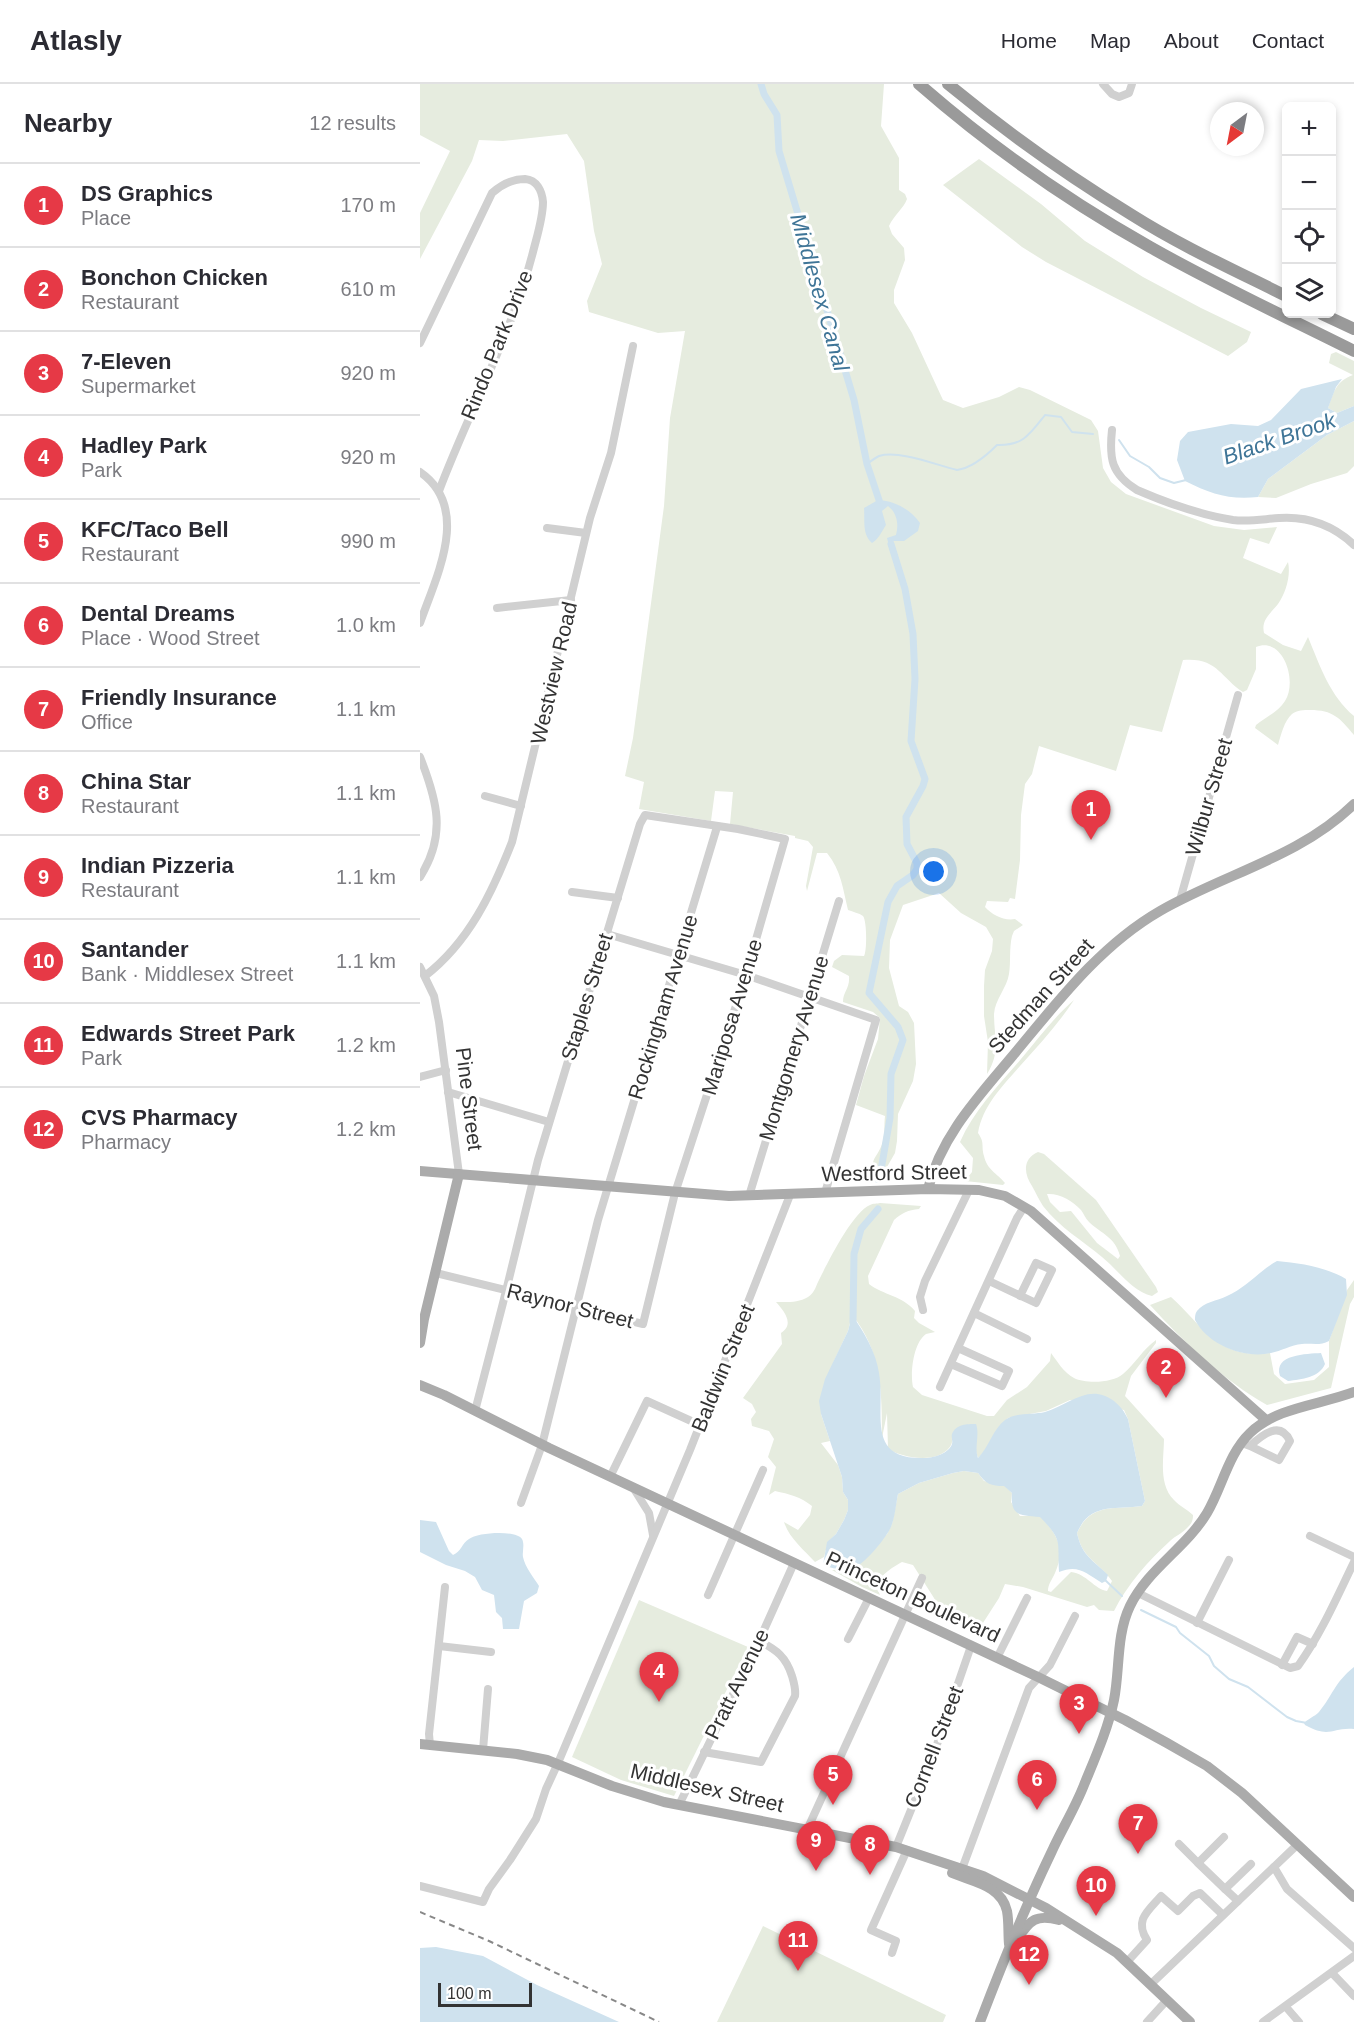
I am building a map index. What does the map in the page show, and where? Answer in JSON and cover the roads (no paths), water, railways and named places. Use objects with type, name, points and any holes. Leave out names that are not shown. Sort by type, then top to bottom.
[{"type":"highway","points":[[919,84],[1014,159],[1109,223],[1209,279],[1354,351]]},
{"type":"highway","points":[[948,84],[1037,153],[1132,216],[1213,260],[1282,294]]},
{"type":"highway","points":[[1331,318],[1354,329]]},
{"type":"main road","name":"Stedman Street","points":[[928,1189],[938,1158],[965,1114],[1055,1004],[1119,939],[1180,900],[1275,857],[1318,833],[1340,819],[1354,804]]},
{"type":"main road","name":"Westford Street","points":[[420,1171],[675,1193],[749,1196],[928,1189],[969,1190],[1005,1196],[1024,1207],[1099,1270],[1266,1420]]},
{"type":"main road","name":"Pine Street","points":[[420,1343],[422,1314],[436,1273],[459,1174]]},
{"type":"main road","name":"Princeton Boulevard","points":[[420,1385],[542,1445],[1038,1677],[1207,1766],[1242,1793],[1354,1897]]},
{"type":"main road","points":[[980,2022],[1030,1899],[1083,1788],[1114,1699],[1122,1637],[1129,1609],[1138,1593],[1145,1582],[1198,1528],[1211,1506],[1228,1467],[1246,1445],[1248,1434],[1266,1420],[1352,1394]]},
{"type":"main road","name":"Middlesex Street","points":[[425,1744],[517,1754],[558,1763],[612,1786],[679,1805],[896,1847],[983,1876],[1030,1899],[1117,1953],[1190,2022]]},
{"type":"main road","points":[[934,1859],[946,1870],[999,1893],[1007,1911],[1010,1947]]},
{"type":"main road","points":[[1010,1947],[1030,1921],[1038,1918],[1051,1918],[1067,1922]]},
{"type":"street","points":[[1103,84],[1112,94],[1119,97],[1129,93],[1132,84]]},
{"type":"street","name":"Rindo Park Drive","points":[[420,343],[492,193],[505,183],[523,179],[537,184],[542,195],[542,214],[520,297],[439,491]]},
{"type":"street","name":"Westview Road","points":[[425,976],[450,954],[482,909],[508,852],[586,533],[611,453],[633,346]]},
{"type":"street","points":[[1113,430],[1110,450],[1114,465],[1126,484],[1137,490],[1219,517],[1236,520],[1281,518],[1319,521],[1354,544]]},
{"type":"street","points":[[420,472],[439,491],[447,518],[446,544],[420,623]]},
{"type":"street","points":[[547,528],[586,533]]},
{"type":"street","points":[[497,608],[571,600]]},
{"type":"street","name":"Wilbur Street","points":[[1180,900],[1238,695]]},
{"type":"street","points":[[420,757],[435,798],[437,821],[433,852],[420,877]]},
{"type":"street","points":[[485,796],[521,806]]},
{"type":"street","name":"Staples Street","points":[[475,1411],[549,1122],[640,824],[645,815],[717,827]]},
{"type":"street","name":"Mariposa Avenue","points":[[675,1193],[746,975],[785,839],[717,827]]},
{"type":"street","name":"Rockingham Avenue","points":[[521,1503],[542,1445],[608,1186],[717,827]]},
{"type":"street","points":[[572,892],[618,898]]},
{"type":"street","name":"Montgomery Avenue","points":[[749,1196],[839,901]]},
{"type":"street","points":[[607,934],[746,975],[876,1020],[825,1193]]},
{"type":"street","name":"Pine Street","points":[[420,967],[436,1006],[459,1174]]},
{"type":"street","points":[[420,1077],[446,1070]]},
{"type":"street","points":[[448,1092],[549,1122]]},
{"type":"street","points":[[923,1310],[920,1297],[925,1281],[969,1190]]},
{"type":"street","name":"Raynor Street","points":[[436,1273],[643,1324],[675,1193]]},
{"type":"street","name":"Baldwin Street","points":[[420,1886],[483,1902],[489,1889],[536,1820],[546,1789],[668,1504],[790,1195]]},
{"type":"street","points":[[940,1387],[1024,1207]]},
{"type":"street","points":[[989,1281],[1020,1296],[1036,1303],[1052,1270],[1036,1263],[1020,1296]]},
{"type":"street","points":[[974,1313],[1027,1339]]},
{"type":"street","points":[[951,1364],[1002,1386],[1009,1371],[958,1348]]},
{"type":"street","points":[[610,1477],[647,1401],[700,1425]]},
{"type":"street","points":[[1275,1429],[1287,1435],[1290,1441],[1279,1460],[1246,1445],[1275,1429]]},
{"type":"street","points":[[708,1595],[763,1470]]},
{"type":"street","points":[[633,1487],[649,1513],[653,1539]]},
{"type":"street","points":[[1138,1593],[1282,1665],[1290,1668],[1298,1666],[1313,1644],[1354,1560],[1310,1536]]},
{"type":"street","points":[[1197,1623],[1229,1560]]},
{"type":"street","name":"Pratt Avenue","points":[[679,1805],[759,1641],[794,1563]]},
{"type":"street","points":[[807,1830],[922,1578]]},
{"type":"street","points":[[425,1744],[429,1734],[445,1587]]},
{"type":"street","points":[[848,1639],[869,1598]]},
{"type":"street","points":[[997,1658],[1026,1598]]},
{"type":"street","points":[[962,1869],[1029,1689],[1050,1665],[1075,1616]]},
{"type":"street","points":[[1282,1665],[1297,1637],[1313,1644]]},
{"type":"street","points":[[704,1752],[761,1762],[795,1696],[795,1686],[786,1661],[778,1652],[759,1641]]},
{"type":"street","points":[[439,1646],[491,1652]]},
{"type":"street","name":"Cornell Street","points":[[896,1847],[933,1753],[971,1646]]},
{"type":"street","points":[[483,1750],[488,1689]]},
{"type":"street","points":[[1198,1863],[1224,1837]]},
{"type":"street","points":[[1179,1844],[1238,1901]]},
{"type":"street","points":[[1151,1984],[1297,1845]]},
{"type":"street","points":[[892,1953],[896,1941],[872,1930],[907,1850]]},
{"type":"street","points":[[1225,1889],[1251,1864]]},
{"type":"street","points":[[1274,1867],[1291,1893],[1354,1948]]},
{"type":"street","points":[[1127,1962],[1147,1940],[1141,1926],[1144,1916],[1161,1896],[1178,1911],[1193,1896],[1200,1893],[1223,1915]]},
{"type":"street","points":[[1263,2022],[1354,1956]]},
{"type":"street","points":[[1332,1973],[1354,1996]]},
{"type":"street","points":[[1148,2022],[1167,2000]]},
{"type":"street","points":[[1286,2007],[1299,2022]]},
{"type":"water","points":[[1342,379],[1336,387],[1328,408],[1337,413],[1354,406],[1354,421],[1327,435],[1268,479],[1258,497],[1238,498],[1220,495],[1185,481],[1177,460],[1180,441],[1188,432],[1231,424],[1258,426],[1271,420],[1301,389]]},
{"type":"water","points":[[878,500],[896,504],[907,510],[920,523],[918,531],[904,541],[894,541],[889,546],[887,538],[896,535],[897,527],[895,515],[888,506],[882,511],[886,525],[872,543],[865,531],[864,508]]},
{"type":"water","points":[[1277,1261],[1313,1266],[1346,1279],[1347,1295],[1329,1341],[1298,1345],[1271,1353],[1250,1354],[1218,1343],[1201,1329],[1195,1320],[1200,1308],[1234,1293]]},
{"type":"water","points":[[852,1315],[869,1342],[875,1357],[879,1373],[882,1431],[885,1443],[893,1451],[906,1457],[925,1458],[941,1454],[950,1447],[952,1434],[956,1428],[976,1424],[978,1458],[997,1428],[1009,1417],[1045,1412],[1088,1394],[1105,1396],[1119,1405],[1128,1419],[1145,1501],[1142,1506],[1104,1509],[1096,1512],[1082,1523],[1077,1533],[1085,1552],[1108,1575],[1106,1581],[1102,1583],[1077,1569],[1059,1572],[1058,1542],[1040,1517],[1018,1513],[1013,1507],[1012,1493],[1004,1486],[989,1484],[978,1473],[964,1471],[919,1483],[898,1494],[889,1532],[857,1567],[845,1570],[823,1565],[827,1542],[836,1534],[844,1520],[848,1510],[848,1500],[843,1492],[842,1477],[821,1414],[819,1401],[825,1379],[848,1331]]},
{"type":"water","points":[[1321,1353],[1325,1364],[1314,1375],[1288,1381],[1280,1376],[1281,1363],[1286,1359]]},
{"type":"water","points":[[420,1520],[436,1522],[453,1555],[467,1541],[480,1535],[505,1533],[519,1536],[522,1539],[524,1561],[539,1586],[537,1593],[524,1601],[519,1629],[503,1629],[502,1618],[496,1612],[494,1595],[482,1590],[475,1577],[420,1552]]},
{"type":"water","points":[[1354,1667],[1354,1729],[1326,1732],[1305,1725],[1304,1723],[1319,1712],[1338,1684]]},
{"type":"water","points":[[436,1947],[483,1956],[537,1985],[619,2022],[420,2022],[420,1948]]},
{"type":"waterway","name":"Middlesex Canal","points":[[761,84],[764,94],[777,115],[779,151],[854,400],[867,464],[879,500]]},
{"type":"waterway","name":"Black Brook","points":[[867,464],[879,456],[897,455],[957,470],[963,469],[978,461],[997,445],[1006,445],[1025,438],[1045,415],[1061,417],[1072,432],[1093,434]]},
{"type":"waterway","name":"Black Brook","points":[[1119,440],[1130,456],[1149,467],[1160,478],[1174,483],[1186,480]]},
{"type":"waterway","points":[[877,1179],[881,1170],[890,1118],[891,1074],[903,1040],[898,1027],[869,993],[888,902],[897,886],[913,875],[917,869],[917,863],[907,844],[906,817],[925,779],[911,741],[915,679],[913,634],[905,589],[891,544]]},
{"type":"waterway","points":[[853,1322],[854,1254],[861,1229],[878,1209]]},
{"type":"waterway","points":[[1104,1579],[1122,1596]]},
{"type":"waterway","points":[[1141,1610],[1176,1627],[1180,1633],[1209,1656],[1214,1666],[1229,1679],[1248,1687],[1287,1717],[1307,1723]]},
{"type":"railway","points":[[420,1912],[489,1941],[659,2022]]},
{"type":"place","name":"DS Graphics","points":[[1091,840]]},
{"type":"place","name":"Bonchon Chicken","points":[[1166,1398]]},
{"type":"place","name":"Hadley Park","points":[[659,1702]]},
{"type":"place","name":"7-Eleven","points":[[1079,1734]]},
{"type":"place","name":"KFC/Taco Bell","points":[[833,1805]]},
{"type":"place","name":"Dental Dreams","points":[[1037,1810]]},
{"type":"place","name":"Friendly Insurance","points":[[1138,1854]]},
{"type":"place","name":"Indian Pizzeria","points":[[816,1871]]},
{"type":"place","name":"China Star","points":[[870,1875]]},
{"type":"place","name":"Santander","points":[[1096,1916]]},
{"type":"place","name":"Edwards Street Park","points":[[798,1971]]},
{"type":"place","name":"CVS Pharmacy","points":[[1029,1985]]}]
